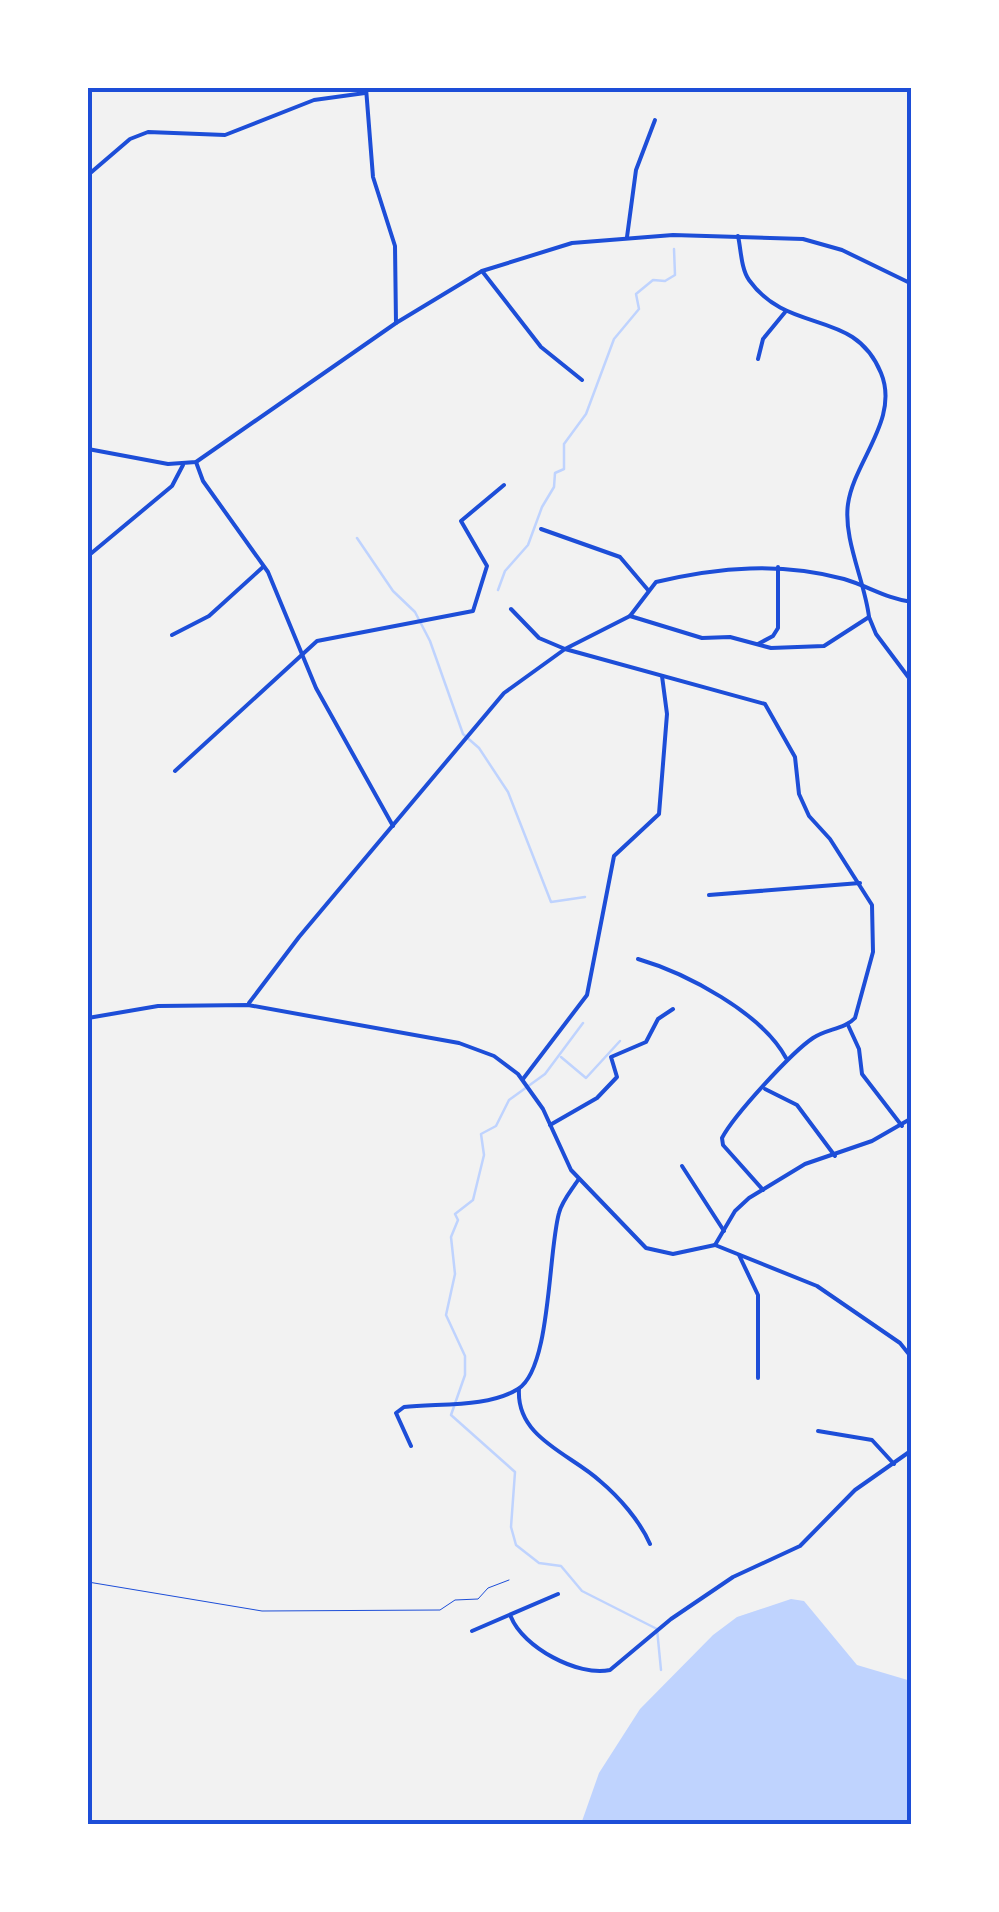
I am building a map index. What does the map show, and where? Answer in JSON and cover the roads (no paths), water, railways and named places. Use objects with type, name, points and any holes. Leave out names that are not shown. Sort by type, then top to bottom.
[{"type":"street","points":[[88,174],[130,140],[148,132],[225,135],[314,100],[365,90],[373,177],[395,246],[396,324]]},
{"type":"street","points":[[626,236],[636,170],[656,120]]},
{"type":"street","points":[[88,448],[184,466],[196,462],[396,324],[482,271],[572,244],[626,236],[738,236],[821,243],[912,284]]},
{"type":"street","points":[[738,236],[748,278],[786,311],[857,336],[871,351],[884,382],[876,432],[847,508],[869,616],[876,634],[912,682]]},
{"type":"street","points":[[482,271],[541,347],[582,380]]},
{"type":"street","points":[[758,359],[763,339],[786,311]]},
{"type":"street","points":[[196,462],[203,481],[264,567],[300,653],[393,826]]},
{"type":"street","points":[[88,556],[172,486],[184,466]]},
{"type":"street","points":[[175,771],[300,653],[330,637],[473,611],[486,566],[460,521],[504,486]]},
{"type":"street","points":[[541,530],[620,557],[648,590]]},
{"type":"street","points":[[172,636],[209,616],[264,567]]},
{"type":"street","points":[[758,644],[778,628],[778,567]]},
{"type":"street","points":[[248,1005],[504,693],[565,649],[630,616],[648,590],[661,581],[710,571],[778,567],[912,602]]},
{"type":"street","points":[[510,609],[540,638],[565,649],[765,704],[795,756],[799,794],[809,816],[872,905],[874,946],[860,1008],[848,1025],[824,1031],[786,1058],[722,1138],[724,1146],[763,1190]]},
{"type":"street","points":[[630,616],[702,638],[730,637],[758,644],[820,647],[869,616]]},
{"type":"street","points":[[522,1079],[587,994],[614,856],[659,814],[667,714],[662,676]]},
{"type":"street","points":[[708,894],[860,883]]},
{"type":"street","points":[[638,959],[698,983],[767,1036],[786,1058]]},
{"type":"street","points":[[88,1018],[158,1006],[248,1005],[459,1043],[494,1056],[522,1079],[579,1180],[646,1248],[665,1255],[715,1245],[817,1286],[900,1343],[912,1358]]},
{"type":"street","points":[[550,1125],[607,1090],[617,1077],[611,1058],[646,1042],[654,1023],[673,1009]]},
{"type":"street","points":[[848,1025],[860,1049],[862,1074],[902,1126]]},
{"type":"street","points":[[764,1089],[797,1105],[835,1156]]},
{"type":"street","points":[[715,1245],[742,1202],[805,1164],[835,1156],[912,1118]]},
{"type":"street","points":[[682,1166],[724,1230]]},
{"type":"street","points":[[579,1180],[558,1217],[541,1349],[519,1389],[522,1409],[544,1442],[602,1482],[650,1544]]},
{"type":"street","points":[[739,1256],[758,1295],[758,1378]]},
{"type":"street","points":[[410,1446],[396,1414],[404,1406],[453,1404],[519,1389]]},
{"type":"street","points":[[818,1432],[872,1440],[894,1464]]},
{"type":"street","points":[[512,1617],[520,1634],[535,1645],[587,1670],[610,1670],[670,1619],[733,1577],[800,1546],[854,1490],[912,1450]]},
{"type":"street","points":[[472,1631],[558,1594]]},
{"type":"water","points":[[791,1599],[804,1601],[857,1665],[911,1681],[911,1824],[581,1824],[599,1773],[640,1709],[713,1635],[737,1617]]},
{"type":"waterway","points":[[498,590],[505,571],[528,545],[554,487],[555,473],[564,469],[564,444],[586,414],[614,339],[639,309],[636,294],[653,280],[665,281],[675,275],[674,249]]},
{"type":"waterway","points":[[357,538],[393,591],[415,612],[430,641],[463,734],[479,748],[508,792],[551,902],[585,897]]},
{"type":"waterway","points":[[583,1023],[545,1074],[509,1100],[496,1126],[481,1134],[484,1155],[473,1200],[455,1214],[458,1220],[451,1237],[455,1274],[446,1315],[465,1356],[465,1375],[451,1415],[515,1472],[511,1527],[516,1545],[539,1563],[561,1566],[582,1591],[657,1629],[661,1670]]},
{"type":"waterway","points":[[561,1057],[586,1078],[620,1041]]}]
